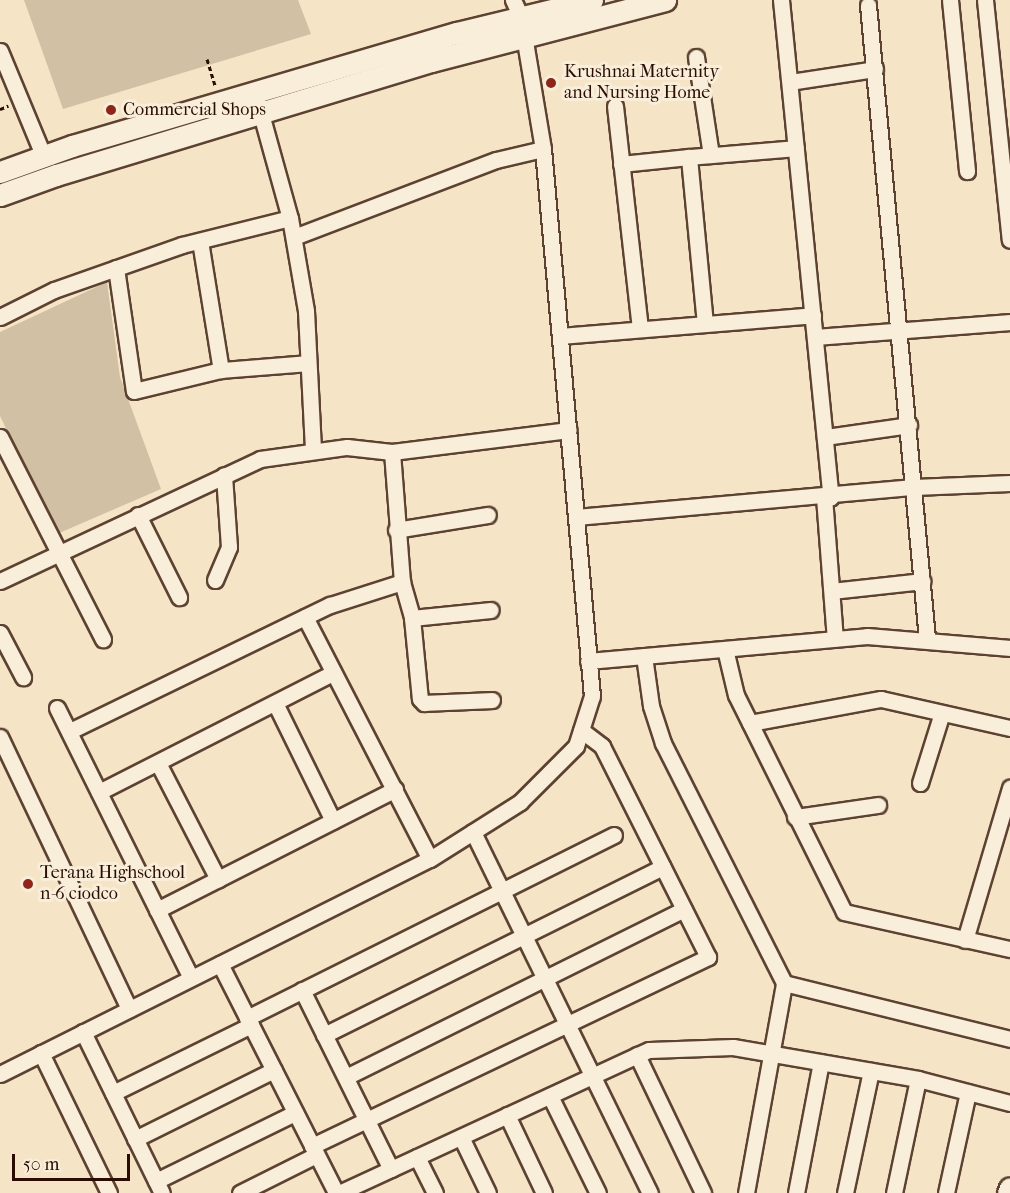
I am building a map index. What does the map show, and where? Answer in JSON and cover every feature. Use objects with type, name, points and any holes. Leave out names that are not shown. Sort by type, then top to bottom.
[{"type":"street","points":[[0,172],[43,156],[219,102],[592,0]]},
{"type":"street","points":[[0,195],[261,112],[520,18],[665,0]]},
{"type":"street","points":[[781,0],[825,437],[835,639]]},
{"type":"street","points":[[950,0],[968,171]]},
{"type":"street","points":[[985,0],[1010,240]]},
{"type":"street","points":[[868,5],[909,425],[927,639]]},
{"type":"street","points":[[0,1074],[430,859],[520,802],[576,746],[592,696],[543,149],[520,18]]},
{"type":"street","points":[[0,51],[43,156]]},
{"type":"street","points":[[696,57],[711,155]]},
{"type":"street","points":[[790,82],[875,69]]},
{"type":"street","points":[[255,92],[290,218],[306,311],[313,451]]},
{"type":"street","points":[[615,105],[640,329]]},
{"type":"street","points":[[621,164],[796,148]]},
{"type":"street","points":[[294,237],[496,160],[543,149]]},
{"type":"street","points":[[689,157],[705,324]]},
{"type":"street","points":[[0,317],[54,290],[116,268],[200,241],[290,218]]},
{"type":"street","points":[[200,241],[221,370]]},
{"type":"street","points":[[116,268],[135,391],[221,370],[308,363]]},
{"type":"street","points":[[560,336],[813,315]]},
{"type":"street","points":[[815,337],[1010,322]]},
{"type":"street","points":[[825,437],[909,425]]},
{"type":"street","points":[[0,581],[260,459],[347,447],[392,452],[569,430]]},
{"type":"street","points":[[0,437],[57,554],[103,639]]},
{"type":"street","points":[[392,452],[396,530],[402,582],[412,618],[418,692],[424,703],[492,700]]},
{"type":"street","points":[[215,580],[230,547],[224,475]]},
{"type":"street","points":[[576,517],[828,497],[914,487],[1010,483]]},
{"type":"street","points":[[138,515],[179,597]]},
{"type":"street","points":[[396,530],[488,515]]},
{"type":"street","points":[[832,591],[922,581]]},
{"type":"street","points":[[70,731],[305,617],[371,589],[402,582]]},
{"type":"street","points":[[412,618],[491,610]]},
{"type":"street","points":[[305,617],[430,859]]},
{"type":"street","points":[[0,633],[22,677]]},
{"type":"street","points":[[588,661],[835,639],[927,639],[1010,648]]},
{"type":"street","points":[[725,649],[736,695],[795,818],[844,912],[1010,949]]},
{"type":"street","points":[[644,656],[651,706],[663,743],[784,983],[774,1054],[746,1193]]},
{"type":"street","points":[[99,792],[276,705],[333,673]]},
{"type":"street","points":[[750,723],[881,699],[1010,728]]},
{"type":"street","points":[[276,705],[333,821]]},
{"type":"street","points":[[57,708],[191,978]]},
{"type":"street","points":[[920,783],[942,712]]},
{"type":"street","points":[[240,1193],[366,1120],[566,1022],[708,957],[602,746],[581,730]]},
{"type":"street","points":[[0,737],[129,1009]]},
{"type":"street","points":[[158,763],[218,879]]},
{"type":"street","points":[[964,940],[1010,788]]},
{"type":"street","points":[[157,910],[395,789]]},
{"type":"street","points":[[795,818],[878,805]]},
{"type":"street","points":[[473,832],[650,1193]]},
{"type":"street","points":[[113,1093],[249,1021],[302,990],[614,835]]},
{"type":"street","points":[[324,1035],[663,867]]},
{"type":"street","points":[[346,1077],[684,909]]},
{"type":"street","points":[[220,964],[314,1151],[338,1193],[649,1050],[733,1047],[918,1079],[1010,1103]]},
{"type":"street","points":[[784,983],[1010,1039]]},
{"type":"street","points":[[302,990],[391,1169]]},
{"type":"street","points":[[83,1032],[159,1187],[295,1113]]},
{"type":"street","points":[[41,1053],[109,1193]]},
{"type":"street","points":[[637,1055],[703,1193]]},
{"type":"street","points":[[796,1193],[821,1062]]},
{"type":"street","points":[[135,1139],[274,1070]]},
{"type":"street","points":[[845,1193],[871,1071]]},
{"type":"street","points":[[894,1193],[918,1079]]},
{"type":"street","points":[[946,1193],[968,1092]]},
{"type":"street","points":[[550,1096],[598,1193]]},
{"type":"street","points":[[507,1115],[544,1193]]},
{"type":"street","points":[[461,1137],[488,1193]]},
{"type":"street","points":[[417,1157],[435,1193]]},
{"type":"street","points":[[1008,1193],[1010,1188]]},
{"type":"path","points":[[207,59],[219,102]]},
{"type":"shaded area","points":[[24,0],[298,0],[311,34],[63,109]]},
{"type":"shaded area","points":[[107,282],[120,377],[161,489],[57,534],[0,416],[0,332]]},
{"type":"place","name":"Krushnai Maternity and Nursing Home","points":[[551,83]]},
{"type":"place","name":"Commercial Shops","points":[[111,110]]},
{"type":"place","name":"Terana Highschool n-6 ciodco","points":[[28,884]]}]
